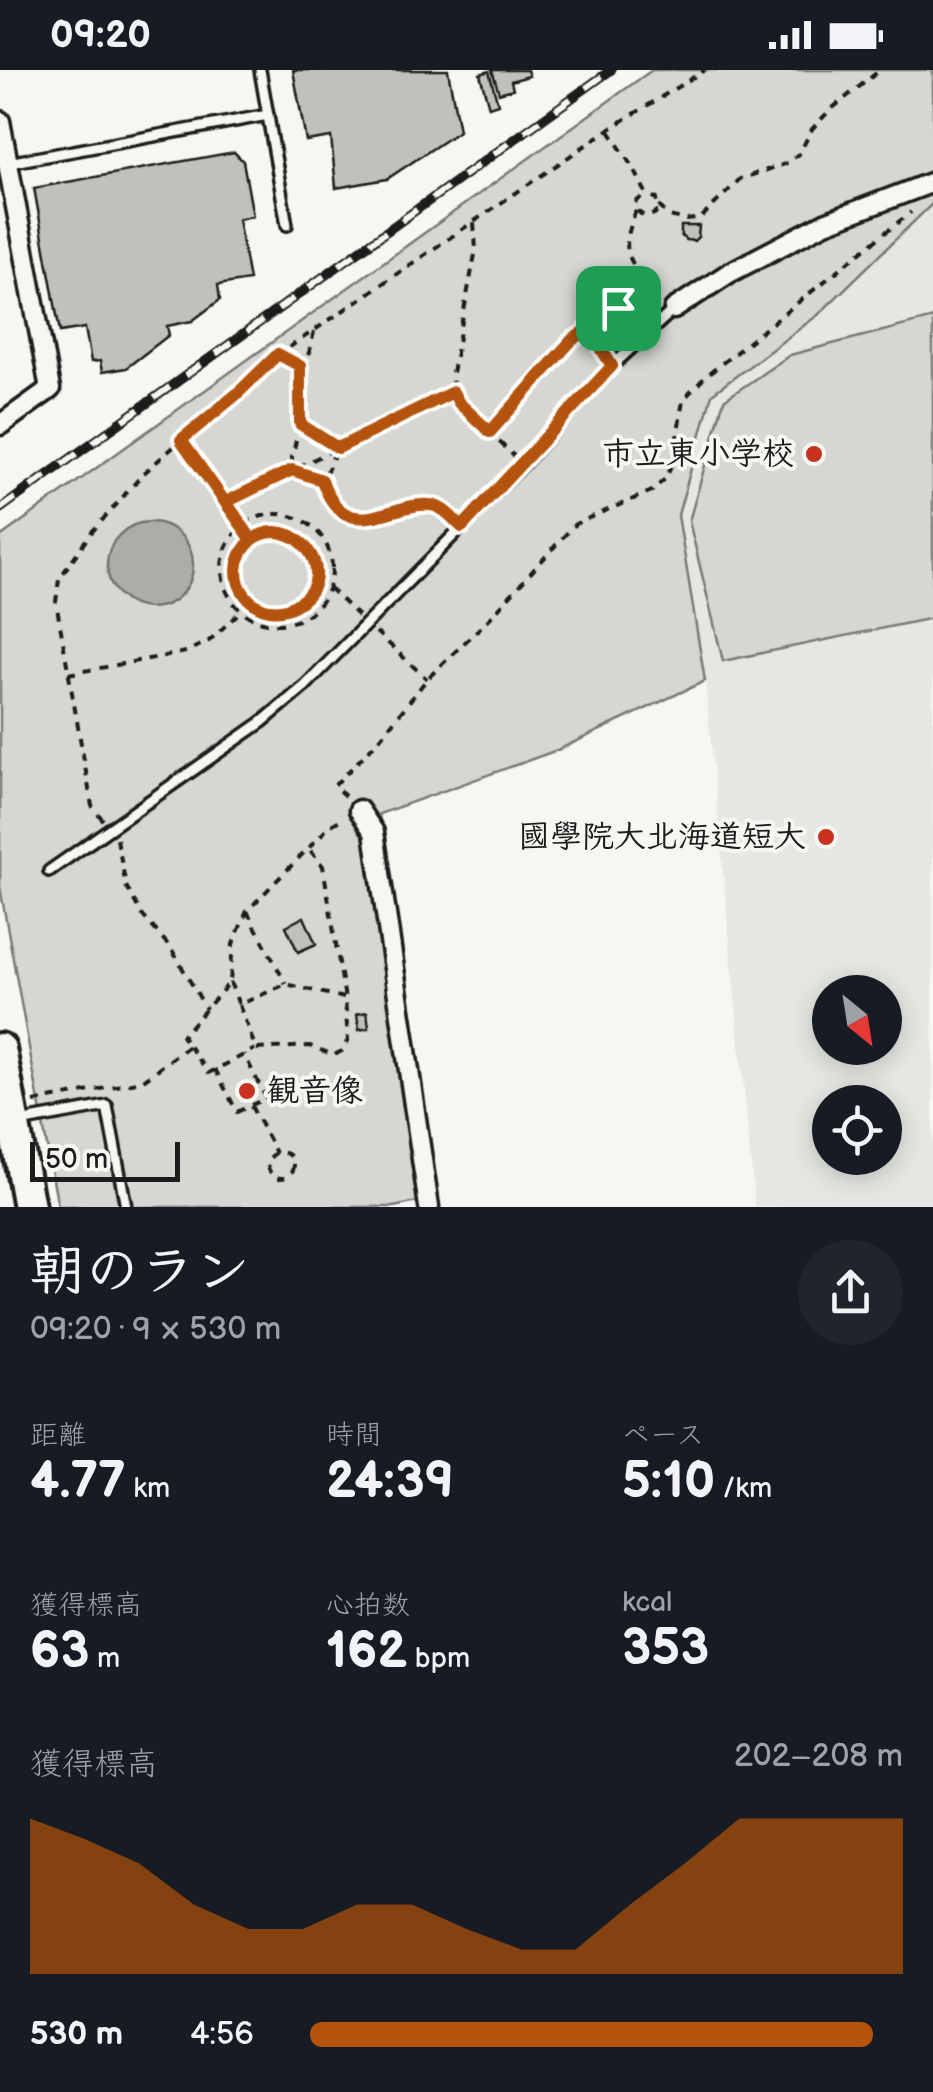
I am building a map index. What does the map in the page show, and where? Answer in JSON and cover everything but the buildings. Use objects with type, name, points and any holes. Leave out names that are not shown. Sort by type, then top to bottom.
[{"type":"highway","points":[[0,1050],[25,1121],[30,1207]]},
{"type":"street","points":[[0,121],[50,389],[0,425]]},
{"type":"street","points":[[674,310],[729,273],[826,223],[926,184]]},
{"type":"street","points":[[360,810],[374,832],[429,1207]]},
{"type":"lane","points":[[260,70],[287,225]]},
{"type":"lane","points":[[8,163],[268,115]]},
{"type":"lane","points":[[49,870],[262,722],[304,686],[523,464],[612,366],[674,310]]},
{"type":"lane","points":[[25,1121],[107,1106],[126,1207]]},
{"type":"path","points":[[206,1009],[171,948],[142,915],[126,886],[118,841],[92,806],[56,602],[59,579],[90,534],[144,473],[278,354],[608,130],[704,70]]},
{"type":"path","points":[[490,432],[571,341],[641,294],[644,280],[627,257],[626,237],[639,196],[652,194],[669,216],[700,218],[740,179],[785,164],[799,154],[812,129],[828,111],[877,71]]},
{"type":"path","points":[[608,130],[636,171],[646,194]]},
{"type":"path","points":[[256,1049],[230,982],[233,944],[246,911],[331,826],[360,810],[334,786],[576,524],[652,491],[667,478],[683,400],[705,376],[912,211],[926,184]]},
{"type":"path","points":[[636,210],[649,217],[659,206]]},
{"type":"path","points":[[474,223],[476,249],[452,373],[453,392],[459,403],[523,464]]},
{"type":"path","points":[[612,366],[602,350],[621,324],[618,308]]},
{"type":"path","points":[[292,470],[300,424],[300,366],[309,354],[315,331]]},
{"type":"path","points":[[278,354],[300,366]]},
{"type":"path","points":[[226,502],[453,392]]},
{"type":"path","points":[[300,424],[338,448]]},
{"type":"path","points":[[181,440],[252,540]]},
{"type":"path","points":[[338,448],[322,480],[347,514],[363,518],[383,516],[430,505],[443,510],[462,527]]},
{"type":"path","points":[[292,470],[322,480]]},
{"type":"path","points":[[281,513],[301,518],[318,530],[329,548],[333,568],[329,588],[320,604],[306,616],[289,623],[270,624],[242,610],[228,593],[222,575],[223,557],[242,526],[281,513]]},
{"type":"path","points":[[275,531],[294,535],[308,548],[316,565],[314,584],[304,600],[286,610],[268,610],[250,602],[239,586],[236,567],[242,549],[252,540],[275,531]]},
{"type":"path","points":[[68,674],[186,652],[209,641],[242,610]]},
{"type":"path","points":[[230,982],[182,1036],[209,1074],[256,1049],[310,1046],[334,1055],[342,1051],[348,1040],[345,998],[322,866],[309,849]]},
{"type":"path","points":[[246,911],[286,984]]},
{"type":"path","points":[[239,1005],[286,984],[345,998]]},
{"type":"path","points":[[25,1121],[30,1103],[142,1081],[189,1046]]},
{"type":"path","points":[[214,1069],[237,1112],[251,1106],[266,1098],[244,1054]]},
{"type":"path","points":[[251,1106],[276,1152]]},
{"type":"path","points":[[276,1152],[293,1158],[291,1176],[273,1177],[268,1169],[269,1159],[276,1152]]},
{"type":"shaded area","points":[[652,70],[933,70],[933,203],[818,315],[712,394],[678,515],[705,681],[560,749],[379,814],[436,1198],[394,1207],[58,1207],[0,887],[0,537]]},
{"type":"shaded area","points":[[933,203],[933,1207],[755,1207],[705,681],[678,515],[712,394],[818,315]]},
{"type":"shaded area","name":"市立東小学校","points":[[933,318],[933,618],[723,661],[689,521],[724,400],[790,355]]},
{"type":"shaded area","points":[[150,522],[180,535],[193,565],[180,595],[150,608],[120,595],[107,565],[120,535]]},
{"type":"railway","points":[[0,509],[611,70]]},
{"type":"place","name":"市立東小学校","points":[[814,454]]},
{"type":"place","name":"國學院大北海道短大","points":[[826,837]]},
{"type":"place","name":"観音像","points":[[247,1091]]},
{"type":"route","points":[[618,308],[571,341],[490,432],[459,403],[453,392],[338,448],[300,424],[300,366],[278,354],[181,440],[252,540],[242,549],[236,567],[239,586],[250,602],[268,610],[286,610],[304,600],[314,584],[316,565],[308,548],[294,535],[275,531],[252,540],[226,502],[292,470],[322,480],[347,514],[363,518],[383,516],[430,505],[443,510],[462,527],[612,366],[602,350],[621,324],[618,308]]}]
